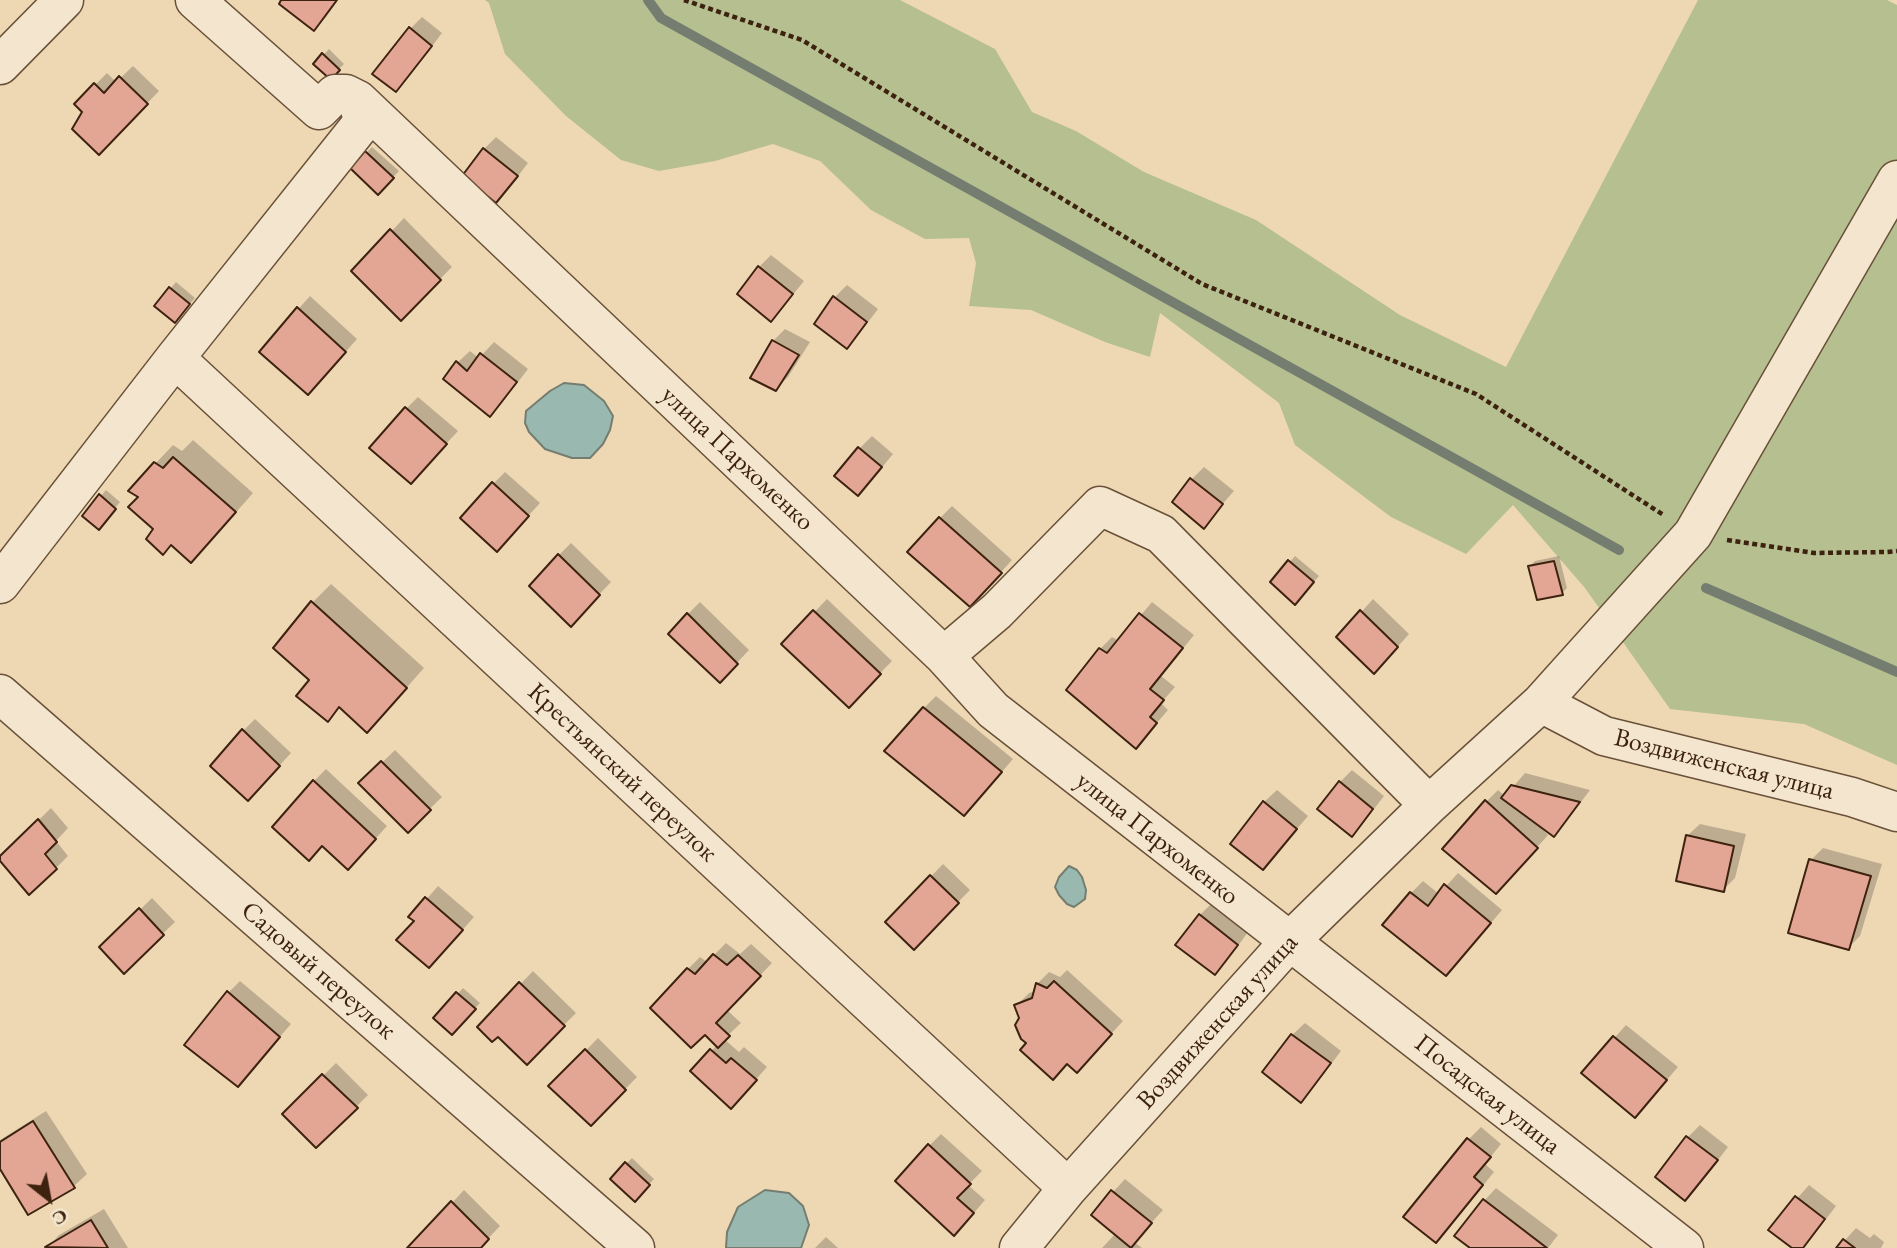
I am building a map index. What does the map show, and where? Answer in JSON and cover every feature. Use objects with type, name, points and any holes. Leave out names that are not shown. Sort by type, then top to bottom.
[{"type":"street","points":[[0,65],[64,0]]},
{"type":"street","points":[[0,584],[363,122],[358,100],[346,94],[335,94],[319,110],[195,0]]},
{"type":"street","name":"улица Пархоменко","points":[[358,100],[944,656],[993,710],[1289,942]]},
{"type":"street","points":[[1541,703],[1693,534],[1897,180]]},
{"type":"street","name":"Крестьянский переулок","points":[[175,358],[1068,1188]]},
{"type":"street","points":[[944,656],[997,611],[1100,506],[1161,534],[1429,805]]},
{"type":"street","name":"Садовый переулок","points":[[0,694],[635,1248]]},
{"type":"street","name":"Воздвиженская улица","points":[[1019,1248],[1068,1188],[1289,942],[1429,805],[1541,703],[1604,736],[1852,797],[1897,812]]},
{"type":"street","name":"Посадская улица","points":[[1289,942],[1684,1248]]},
{"type":"path","points":[[684,0],[802,40],[1202,284],[1476,394],[1693,534],[1814,552],[1897,551]]},
{"type":"green space","points":[[485,0],[900,0],[995,49],[1032,112],[1076,131],[1144,172],[1256,220],[1400,315],[1506,367],[1698,0],[1887,0],[1897,5],[1897,765],[1804,724],[1670,709],[1585,588],[1513,505],[1466,554],[1391,517],[1295,445],[1279,403],[1160,313],[1150,357],[1105,342],[1031,310],[969,306],[976,263],[969,238],[925,239],[871,210],[820,161],[773,144],[715,161],[659,171],[621,160],[566,116],[505,54],[489,3]]},
{"type":"water","points":[[564,383],[584,385],[604,401],[613,416],[603,444],[590,458],[572,458],[545,449],[529,432],[525,423],[526,411]]},
{"type":"water","points":[[1069,866],[1077,870],[1082,877],[1086,890],[1085,899],[1074,907],[1067,904],[1055,887],[1059,877]]},
{"type":"water","points":[[765,1190],[789,1193],[803,1206],[809,1225],[801,1248],[726,1248],[727,1232],[738,1207]]},
{"type":"building","points":[[281,0],[337,0],[314,31],[279,4]]},
{"type":"building","points":[[409,27],[432,46],[396,92],[372,74]]},
{"type":"building","points":[[322,53],[340,70],[331,80],[313,64]]},
{"type":"building","points":[[119,76],[148,104],[99,155],[72,129],[82,112],[74,104],[94,83],[104,93]]},
{"type":"building","points":[[483,148],[518,176],[496,203],[462,176]]},
{"type":"building","points":[[365,151],[394,178],[378,195],[350,168]]},
{"type":"building","points":[[390,229],[441,280],[401,321],[351,271]]},
{"type":"building","points":[[758,266],[793,294],[771,322],[737,294]]},
{"type":"building","points":[[169,287],[190,304],[175,323],[154,306]]},
{"type":"building","points":[[833,296],[867,322],[847,349],[814,324]]},
{"type":"building","points":[[297,307],[346,352],[308,395],[259,352]]},
{"type":"building","points":[[772,340],[799,355],[776,391],[750,378]]},
{"type":"building","points":[[480,353],[517,382],[490,417],[443,379],[456,361],[467,371]]},
{"type":"building","points":[[405,407],[447,444],[411,484],[369,448]]},
{"type":"building","points":[[858,447],[882,467],[858,496],[834,476]]},
{"type":"building","points":[[173,457],[236,512],[191,563],[171,545],[163,555],[146,539],[153,529],[128,507],[138,497],[128,491],[154,462],[163,468]]},
{"type":"building","points":[[1190,478],[1223,504],[1204,529],[1172,502]]},
{"type":"building","points":[[492,482],[529,516],[497,552],[460,518]]},
{"type":"building","points":[[99,494],[116,509],[99,530],[82,516]]},
{"type":"building","points":[[939,517],[1002,573],[970,607],[907,552]]},
{"type":"building","points":[[558,554],[600,595],[571,627],[529,586]]},
{"type":"building","points":[[1288,560],[1314,582],[1295,605],[1270,582]]},
{"type":"building","points":[[1554,561],[1563,595],[1537,600],[1528,566]]},
{"type":"building","points":[[311,601],[407,688],[367,733],[339,707],[328,722],[296,696],[309,680],[273,648]]},
{"type":"building","points":[[813,610],[881,674],[849,708],[781,644]]},
{"type":"building","points":[[1360,610],[1398,647],[1374,674],[1336,637]]},
{"type":"building","points":[[687,613],[738,664],[720,683],[668,634]]},
{"type":"building","points":[[1139,613],[1183,648],[1150,689],[1164,700],[1150,717],[1157,723],[1136,749],[1066,690],[1099,648],[1107,653]]},
{"type":"building","points":[[923,707],[1002,772],[964,816],[884,751]]},
{"type":"building","points":[[242,729],[280,766],[248,801],[210,766]]},
{"type":"building","points":[[381,761],[431,810],[408,833],[358,783]]},
{"type":"building","points":[[313,780],[376,839],[348,870],[322,846],[309,861],[272,827]]},
{"type":"building","points":[[1339,781],[1373,809],[1352,837],[1317,809]]},
{"type":"building","points":[[1511,785],[1580,802],[1554,837],[1501,798]]},
{"type":"building","points":[[1485,800],[1538,848],[1496,894],[1442,849]]},
{"type":"building","points":[[1263,801],[1297,829],[1263,870],[1230,844]]},
{"type":"building","points":[[38,819],[57,842],[45,854],[57,869],[29,895],[0,861],[0,856]]},
{"type":"building","points":[[1686,835],[1734,846],[1724,892],[1676,881]]},
{"type":"building","points":[[1809,859],[1871,876],[1849,950],[1788,933]]},
{"type":"building","points":[[930,875],[959,903],[914,950],[885,922]]},
{"type":"building","points":[[1444,884],[1491,923],[1446,976],[1382,925],[1410,892],[1428,906]]},
{"type":"building","points":[[425,897],[463,930],[429,968],[396,940],[414,921],[408,917]]},
{"type":"building","points":[[139,908],[164,935],[124,974],[99,947]]},
{"type":"building","points":[[1199,914],[1238,945],[1215,975],[1175,945]]},
{"type":"building","points":[[713,954],[727,965],[738,955],[761,976],[716,1023],[730,1036],[718,1048],[705,1035],[691,1048],[650,1008],[687,968],[695,974]]},
{"type":"building","points":[[1054,981],[1112,1034],[1077,1073],[1067,1064],[1053,1080],[1020,1050],[1026,1043],[1021,1039],[1015,1025],[1019,1018],[1014,1005],[1032,998],[1036,983],[1047,988]]},
{"type":"building","points":[[519,982],[565,1026],[527,1065],[498,1037],[492,1042],[477,1027]]},
{"type":"building","points":[[227,991],[280,1037],[238,1087],[184,1045]]},
{"type":"building","points":[[456,992],[476,1009],[452,1035],[433,1018]]},
{"type":"building","points":[[1291,1034],[1331,1063],[1301,1103],[1262,1072]]},
{"type":"building","points":[[1613,1036],[1667,1080],[1635,1118],[1581,1073]]},
{"type":"building","points":[[585,1049],[626,1090],[591,1126],[548,1086]]},
{"type":"building","points":[[710,1049],[726,1063],[731,1058],[757,1080],[731,1109],[690,1071]]},
{"type":"building","points":[[322,1074],[358,1108],[316,1148],[282,1114]]},
{"type":"building","points":[[33,1121],[75,1188],[28,1215],[0,1169],[0,1142]]},
{"type":"building","points":[[1686,1136],[1718,1160],[1685,1201],[1655,1177]]},
{"type":"building","points":[[1467,1138],[1491,1157],[1474,1177],[1483,1185],[1436,1243],[1403,1217]]},
{"type":"building","points":[[928,1144],[971,1184],[957,1198],[974,1213],[954,1236],[895,1181]]},
{"type":"building","points":[[625,1162],[650,1185],[635,1202],[610,1179]]},
{"type":"building","points":[[1111,1190],[1152,1223],[1131,1248],[1091,1215]]},
{"type":"building","points":[[1795,1196],[1825,1219],[1803,1248],[1792,1248],[1768,1230]]},
{"type":"building","points":[[1483,1199],[1547,1248],[1470,1248],[1454,1236]]},
{"type":"building","points":[[451,1201],[489,1239],[481,1248],[407,1248]]},
{"type":"building","points":[[91,1220],[108,1248],[45,1247]]},
{"type":"building","points":[[1843,1239],[1855,1248],[1836,1248]]},
{"type":"waterway","points":[[648,0],[661,18],[1619,550]]},
{"type":"waterway","points":[[1706,588],[1897,672]]}]
